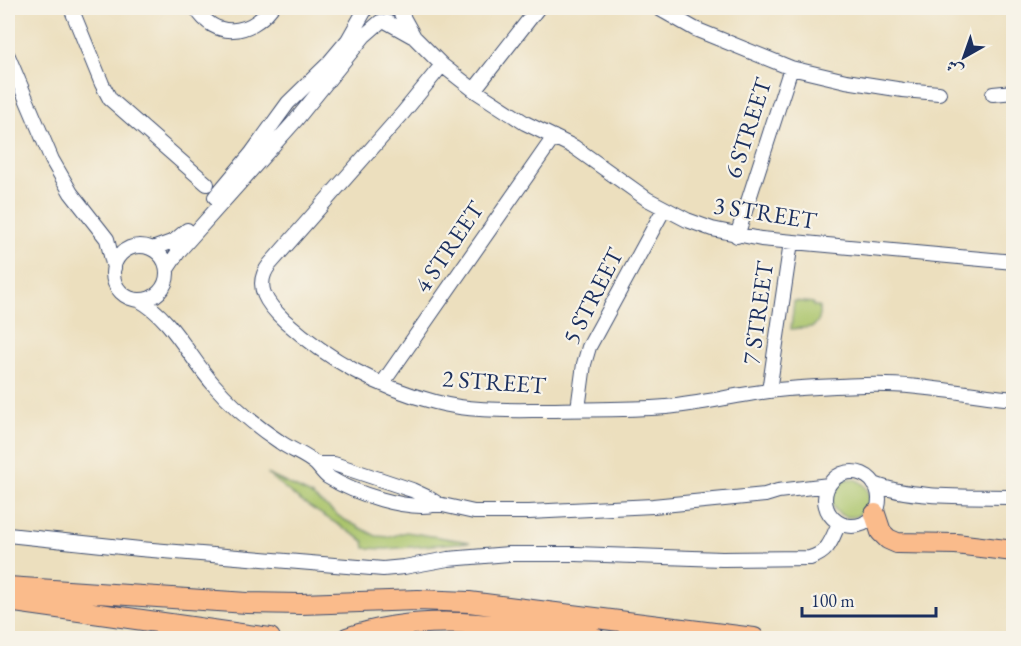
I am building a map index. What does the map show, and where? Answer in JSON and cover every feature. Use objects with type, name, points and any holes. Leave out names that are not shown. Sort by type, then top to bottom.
[{"type":"highway","points":[[876,511],[881,532],[888,539],[897,543],[956,544],[1014,551]]},
{"type":"highway","points":[[8,586],[247,603],[312,604],[418,600],[469,602],[754,639]]},
{"type":"highway","points":[[8,601],[270,639]]},
{"type":"highway","points":[[347,639],[373,630],[442,621],[498,625],[595,639]]},
{"type":"street","points":[[71,8],[110,99],[207,184]]},
{"type":"street","points":[[196,8],[207,21],[223,29],[232,30],[258,22],[271,8]]},
{"type":"street","points":[[474,90],[538,8]]},
{"type":"street","points":[[152,249],[174,241],[184,233],[251,154],[288,104],[348,40],[365,9],[374,20],[414,37]]},
{"type":"street","points":[[414,37],[399,9],[392,19],[383,22],[364,36],[301,114],[179,250],[167,269],[162,289],[164,312],[171,327],[200,369],[234,406],[273,438],[316,464],[330,478],[358,490],[412,506],[425,507],[438,504]]},
{"type":"street","points":[[667,10],[695,29],[791,68],[846,81],[939,93]]},
{"type":"street","name":"3 STREET","points":[[414,37],[442,65],[474,90],[525,123],[595,160],[664,209],[712,230],[737,236],[791,242],[1014,262]]},
{"type":"street","points":[[8,56],[52,160],[71,193],[107,239],[112,253],[114,279],[119,290],[153,309],[171,327]]},
{"type":"street","name":"2 STREET","points":[[442,65],[403,113],[270,264],[261,283],[264,297],[273,309],[338,363],[382,384],[437,403],[490,410],[664,407],[769,391],[894,385],[1014,399]]},
{"type":"street","name":"6 STREET","points":[[737,236],[791,68]]},
{"type":"street","points":[[993,94],[1014,92]]},
{"type":"street","points":[[288,104],[298,104],[301,114]]},
{"type":"street","name":"4 STREET","points":[[382,384],[554,137]]},
{"type":"street","name":"5 STREET","points":[[578,409],[584,364],[589,347],[664,209]]},
{"type":"street","points":[[107,239],[134,247]]},
{"type":"street","name":"7 STREET","points":[[769,391],[791,242]]},
{"type":"street","points":[[114,268],[123,253],[140,246],[152,249],[160,255],[167,269]]},
{"type":"street","points":[[140,300],[149,298],[162,289]]},
{"type":"street","points":[[316,464],[334,464],[411,490],[438,504],[474,512],[529,512],[653,506],[765,495],[803,495],[825,507],[830,516],[839,523],[856,526],[867,522],[876,511],[909,493]]},
{"type":"street","points":[[825,507],[825,493],[829,485],[836,477],[851,472],[866,476],[874,484],[878,493],[876,511]]},
{"type":"street","points":[[358,490],[363,475]]},
{"type":"street","points":[[874,484],[909,493],[1014,497]]},
{"type":"street","points":[[765,495],[778,491],[829,485]]},
{"type":"street","points":[[8,536],[333,566],[394,569],[448,559],[509,554],[722,559],[810,558],[822,554],[829,546],[839,523]]},
{"type":"green space","points":[[794,301],[819,306],[819,320],[813,327],[791,329]]},
{"type":"green space","points":[[267,474],[309,494],[343,519],[376,536],[390,537],[406,532],[470,542],[386,549],[365,548],[364,541],[302,502]]},
{"type":"green space","points":[[850,479],[863,485],[869,498],[863,511],[850,517],[837,511],[831,498],[837,485]]}]
